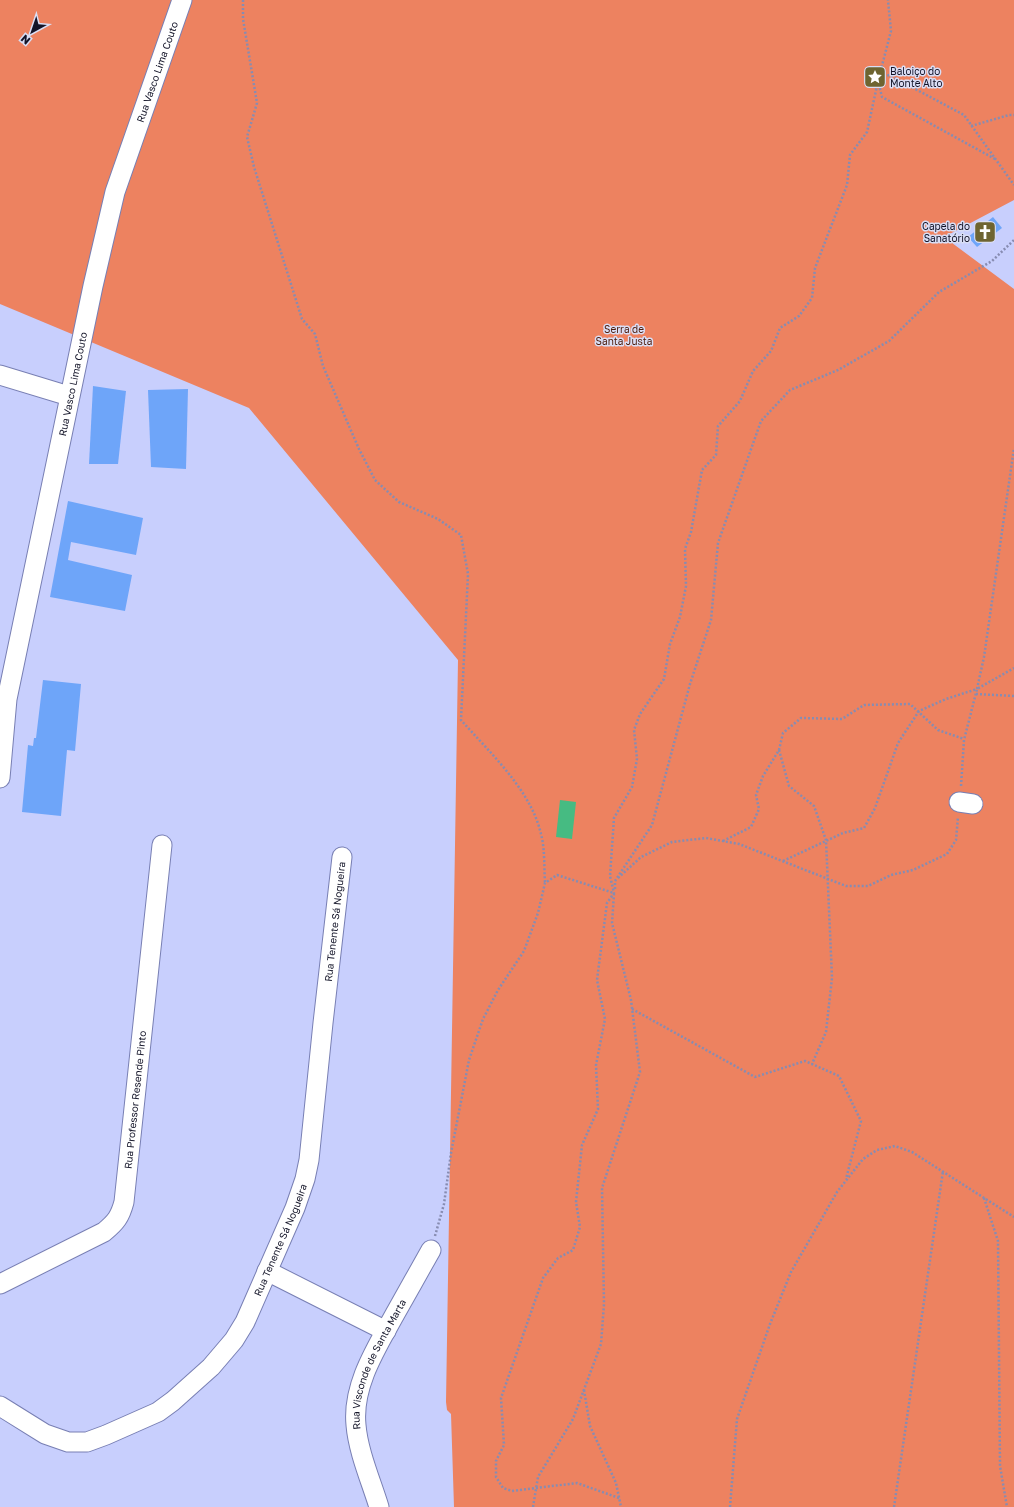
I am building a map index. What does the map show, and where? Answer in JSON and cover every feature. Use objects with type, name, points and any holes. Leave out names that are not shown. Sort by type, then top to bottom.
[{"type":"street","name":"Rua Vasco Lima Couto","points":[[1,764],[4,703],[83,329],[115,192],[182,0]]},
{"type":"street","points":[[0,375],[69,396]]},
{"type":"street","name":"Rua Professor Resende Pinto","points":[[0,1284],[104,1232],[114,1224],[120,1215],[125,1194],[162,845]]},
{"type":"street","name":"Rua Tenente Sá Nogueira","points":[[0,1406],[45,1434],[68,1442],[87,1442],[158,1412],[173,1401],[211,1367],[234,1340],[245,1322],[295,1208],[305,1178],[309,1160],[342,857]]},
{"type":"street","name":"Rua Visconde de Santa Marta","points":[[379,1507],[359,1442],[356,1424],[356,1406],[364,1375],[431,1250]]},
{"type":"street","points":[[267,1271],[386,1332]]},
{"type":"path","points":[[243,0],[243,19],[257,103],[247,137],[254,167],[302,319],[315,334],[323,366],[359,449],[375,480],[399,502],[438,519],[461,535],[468,574],[461,720],[514,780],[533,810],[541,834],[545,882],[538,913],[524,951],[498,990],[483,1019],[469,1060],[451,1153],[444,1204],[431,1250]]},
{"type":"path","points":[[619,1498],[577,1483],[512,1491],[503,1488],[496,1477],[496,1460],[504,1445],[501,1398],[543,1278],[558,1258],[573,1250],[580,1227],[576,1202],[582,1145],[598,1109],[596,1065],[605,1018],[597,980],[607,903],[614,893],[610,876],[614,818],[632,787],[637,759],[634,730],[640,714],[664,679],[670,644],[680,617],[686,586],[685,548],[691,532],[702,470],[716,455],[718,426],[740,401],[754,370],[771,351],[780,328],[799,316],[812,298],[815,268],[847,185],[850,155],[867,132],[891,31],[888,0]]},
{"type":"path","points":[[878,81],[889,75],[964,115],[1014,185]]},
{"type":"path","points":[[878,81],[882,97],[995,159]]},
{"type":"path","points":[[971,126],[1009,115],[1014,115]]},
{"type":"path","points":[[533,1507],[538,1477],[573,1419],[601,1344],[604,1304],[602,1188],[640,1072],[632,1009],[612,924],[615,881],[652,825],[690,684],[711,620],[718,543],[761,421],[790,390],[838,370],[889,342],[939,292],[992,261],[1014,240]]},
{"type":"path","points":[[977,689],[984,657],[1014,448]]},
{"type":"path","points":[[783,861],[843,833],[864,828],[875,808],[898,743],[919,711],[946,699],[977,689],[1014,668]]},
{"type":"path","points":[[976,694],[1014,696]]},
{"type":"path","points":[[722,841],[751,827],[759,809],[756,795],[763,776],[779,750],[782,733],[801,718],[842,719],[864,705],[910,704],[938,730],[964,740]]},
{"type":"path","points":[[779,750],[789,786],[814,806],[826,840],[832,978],[826,1032],[812,1064]]},
{"type":"path","points":[[615,881],[642,857],[672,842],[706,838],[739,844],[846,886],[868,886]]},
{"type":"path","points":[[545,882],[557,875],[614,893]]},
{"type":"path","points":[[632,1009],[755,1077],[805,1061],[838,1076],[861,1121],[846,1181]]},
{"type":"path","points":[[730,1507],[737,1419],[770,1324],[791,1272],[837,1192],[863,1159],[876,1150],[895,1146],[912,1152],[1014,1217]]},
{"type":"path","points":[[894,1507],[943,1171]]},
{"type":"path","points":[[984,1198],[998,1241],[1000,1466],[1006,1507]]},
{"type":"path","points":[[584,1390],[590,1426],[616,1483],[621,1507]]},
{"type":"green space","name":"Serra de Santa Justa","points":[[0,0],[1014,0],[1014,200],[944,237],[1014,289],[1014,1507],[454,1507],[451,1414],[447,1410],[446,1402],[458,660],[249,408],[0,304]]},
{"type":"shaded area","points":[[560,800],[576,802],[572,839],[556,837]]},
{"type":"building","name":"Capela do Sanatório","points":[[993,217],[1002,228],[977,247],[968,237]]},
{"type":"building","points":[[93,386],[126,391],[118,464],[89,464]]},
{"type":"building","points":[[188,389],[186,469],[151,467],[148,390]]},
{"type":"building","points":[[68,501],[143,518],[136,555],[71,542],[68,560],[132,575],[125,611],[50,597]]},
{"type":"building","points":[[43,680],[81,684],[75,751],[67,750],[61,816],[22,812],[28,745],[33,746],[34,738],[36,738]]},
{"type":"place","name":"Baloiço do Monte Alto","points":[[875,77]]},
{"type":"place","name":"Capela do Sanatório","points":[[985,232]]}]
